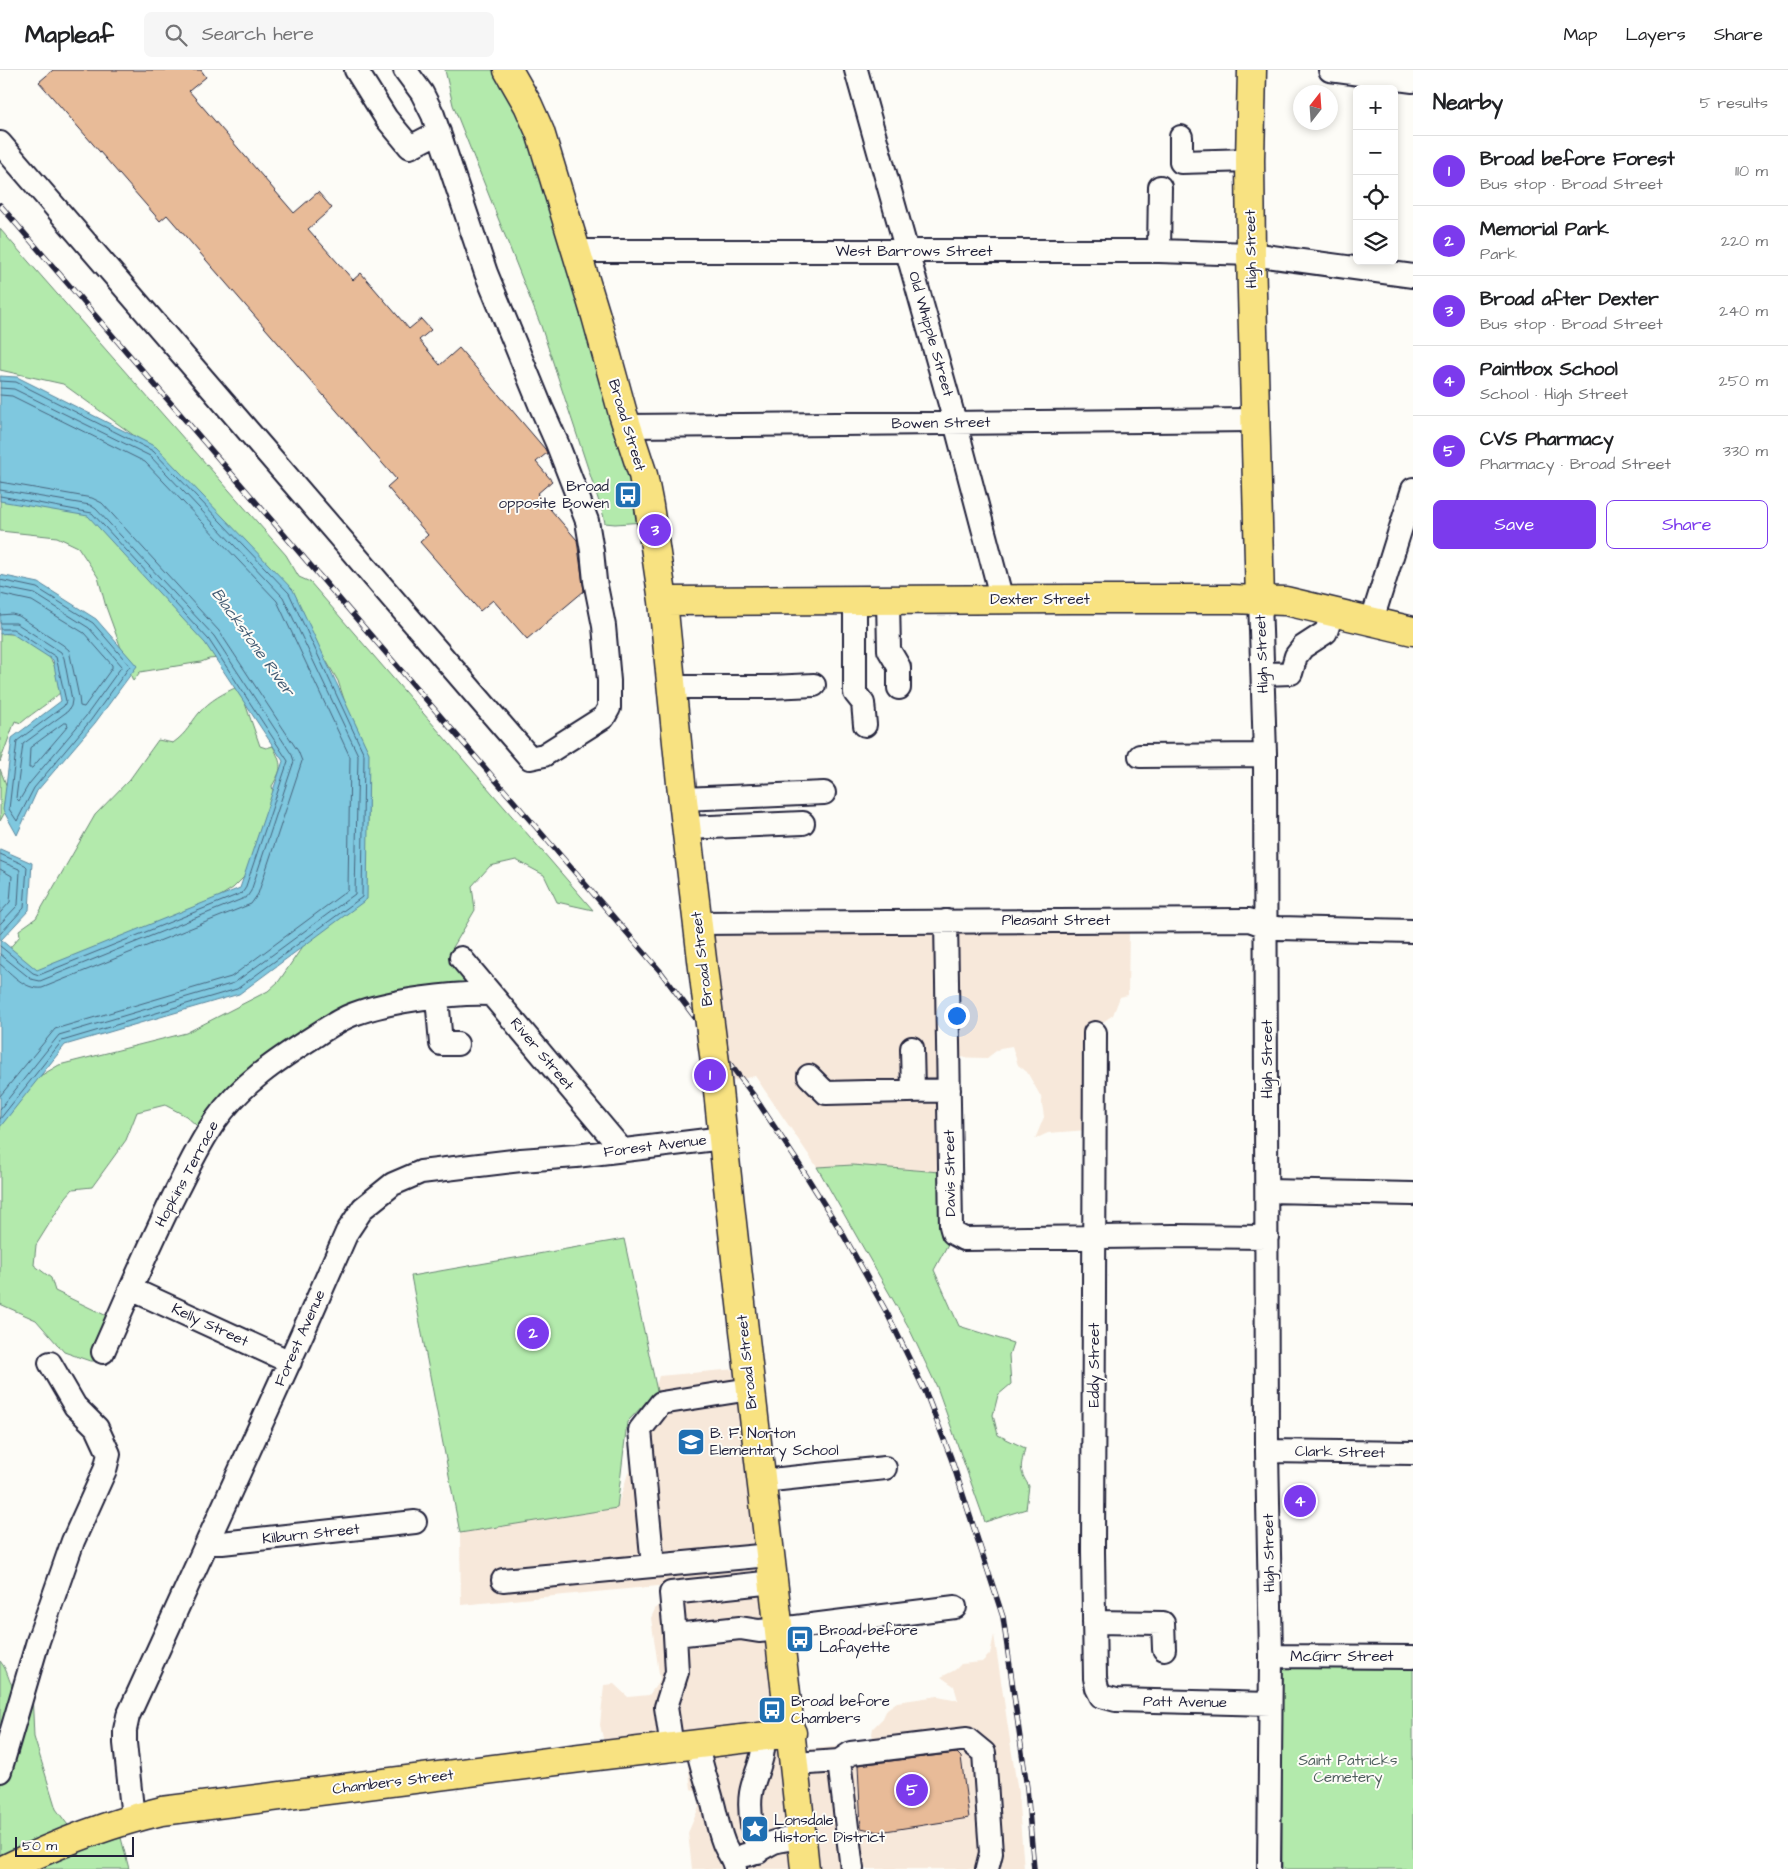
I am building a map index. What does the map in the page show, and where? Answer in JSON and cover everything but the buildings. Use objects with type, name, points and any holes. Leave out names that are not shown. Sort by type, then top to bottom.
[{"type":"main road","name":"Broad Street","points":[[508,70],[528,104],[540,132],[643,475],[654,533],[663,601],[683,798],[716,1070],[750,1389],[792,1733],[805,1869]]},
{"type":"main road","name":"High Street","points":[[1252,70],[1250,160],[1251,254],[1260,600]]},
{"type":"main road","name":"Dexter Street","points":[[663,601],[1286,601],[1413,631]]},
{"type":"main road","name":"Chambers Street","points":[[5,1869],[50,1847],[133,1818],[180,1809],[792,1733]]},
{"type":"street","points":[[356,70],[386,118],[410,147],[439,132]]},
{"type":"street","points":[[0,143],[530,758],[544,755],[604,717],[609,708],[609,682],[604,626],[595,581],[587,521],[557,443],[486,273],[430,108],[405,70]]},
{"type":"street","name":"Old Whipple Street","points":[[856,70],[955,422],[1002,600]]},
{"type":"street","points":[[1330,70],[1413,81]]},
{"type":"street","points":[[1181,137],[1182,162],[1250,160]]},
{"type":"street","points":[[1159,251],[1160,187]]},
{"type":"street","name":"West Barrows Street","points":[[576,251],[1159,251],[1251,254],[1413,276]]},
{"type":"street","name":"Bowen Street","points":[[627,426],[1255,420]]},
{"type":"street","points":[[1372,620],[1413,489]]},
{"type":"street","points":[[855,600],[855,693],[863,703],[865,725]]},
{"type":"street","points":[[888,600],[889,650],[899,667],[899,688]]},
{"type":"street","name":"High Street","points":[[1260,600],[1265,755],[1268,1191],[1266,1238],[1267,1451],[1271,1656],[1269,1869]]},
{"type":"street","points":[[1263,674],[1291,672],[1296,656],[1303,647],[1326,632],[1333,611]]},
{"type":"street","points":[[672,687],[814,685]]},
{"type":"street","points":[[1140,756],[1265,755]]},
{"type":"street","points":[[683,798],[824,793]]},
{"type":"street","points":[[687,828],[803,822]]},
{"type":"street","name":"Pleasant Street","points":[[698,923],[1249,920],[1278,928],[1413,931]]},
{"type":"street","name":"Davis Street","points":[[946,921],[951,1226],[953,1233],[964,1238],[1174,1236],[1266,1238]]},
{"type":"street","name":"River Street","points":[[461,958],[622,1150]]},
{"type":"street","name":"Hopkins Terrace","points":[[103,1352],[171,1200],[206,1135],[227,1106],[244,1088],[275,1061],[354,1014],[401,1002],[458,994],[491,994]]},
{"type":"street","points":[[437,997],[441,1044],[458,1044]]},
{"type":"street","name":"Eddy Street","points":[[1094,1033],[1094,1622],[1095,1678],[1101,1696]]},
{"type":"street","points":[[912,1048],[913,1091]]},
{"type":"street","points":[[809,1076],[826,1093],[949,1090]]},
{"type":"street","name":"Forest Avenue","points":[[133,1818],[125,1742],[128,1716],[290,1362],[347,1232],[363,1208],[393,1184],[421,1172],[722,1138]]},
{"type":"street","points":[[1268,1191],[1413,1194]]},
{"type":"street","name":"Kelly Street","points":[[131,1289],[290,1362]]},
{"type":"street","points":[[0,1771],[38,1642],[73,1541],[105,1470],[109,1454],[97,1428],[76,1406],[50,1363]]},
{"type":"street","points":[[653,1566],[640,1430],[661,1403],[750,1389]]},
{"type":"street","name":"Clark Street","points":[[1267,1451],[1413,1453]]},
{"type":"street","points":[[762,1481],[885,1468]]},
{"type":"street","name":"Kilburn Street","points":[[207,1543],[222,1544],[415,1522]]},
{"type":"street","points":[[503,1580],[770,1555]]},
{"type":"street","points":[[774,1582],[671,1593],[677,1672],[666,1707],[684,1745],[701,1768],[712,1798],[720,1832],[734,1863],[758,1852],[773,1842],[802,1838]]},
{"type":"street","points":[[675,1635],[740,1628],[759,1631],[780,1630],[955,1606]]},
{"type":"street","points":[[1094,1622],[1163,1623],[1164,1648]]},
{"type":"street","name":"McGirr Street","points":[[1271,1656],[1413,1657]]},
{"type":"street","name":"Patt Avenue","points":[[1101,1696],[1116,1700],[1270,1704]]},
{"type":"street","points":[[758,1852],[751,1820],[751,1800],[757,1771],[764,1752],[762,1736]]},
{"type":"street","points":[[757,1771],[839,1761],[851,1753],[967,1739],[984,1753],[991,1853],[987,1869]]},
{"type":"street","points":[[839,1761],[846,1868]]},
{"type":"shaded area","points":[[699,924],[1129,928],[1128,995],[1120,997],[1113,1015],[1093,1029],[1088,1130],[1048,1133],[1035,1139],[1044,1117],[1041,1097],[1027,1072],[1018,1065],[1012,1046],[1000,1048],[987,1058],[947,1057],[940,1172],[853,1165],[817,1167],[755,1076],[716,1085]]},
{"type":"shaded area","points":[[735,1369],[757,1573],[792,1751],[842,1746],[859,1739],[874,1741],[873,1728],[883,1718],[887,1709],[897,1702],[938,1696],[958,1700],[954,1686],[941,1677],[955,1670],[961,1664],[982,1662],[990,1654],[994,1635],[1018,1793],[1024,1869],[692,1869],[688,1833],[699,1807],[699,1793],[691,1789],[687,1755],[608,1760],[600,1725],[604,1685],[614,1684],[628,1697],[649,1695],[660,1680],[651,1618],[655,1609],[668,1595],[689,1583],[461,1605],[460,1533],[617,1508],[659,1376]]},
{"type":"green space","points":[[445,70],[500,70],[531,131],[644,522],[605,523],[541,326],[453,105]]},
{"type":"green space","points":[[0,229],[286,555],[299,577],[310,582],[593,910],[557,902],[544,875],[516,860],[490,866],[472,886],[475,910],[452,949],[481,985],[356,1016],[314,1039],[207,1135],[186,1116],[165,1105],[137,1112],[126,1140],[92,1187],[73,1189],[36,1245],[34,1265],[51,1278],[55,1291],[113,1319],[97,1361],[90,1361],[64,1352],[36,1320],[0,1304],[0,1110],[35,1079],[59,1065],[186,1033],[268,991],[279,981],[350,877],[368,824],[368,787],[356,736],[338,681],[306,626],[147,445],[63,384],[0,370]]},
{"type":"green space","points":[[0,476],[81,498],[229,657],[140,672],[133,681],[106,607],[98,577],[78,547],[57,537],[0,531]]},
{"type":"green space","points":[[0,633],[27,636],[46,651],[55,667],[62,691],[21,723],[15,721],[0,762]]},
{"type":"green space","points":[[239,686],[260,746],[266,748],[273,746],[280,762],[280,770],[272,786],[275,800],[267,854],[233,888],[163,933],[33,975],[0,959],[20,936],[19,930],[36,918],[95,815],[130,779],[158,740],[173,743],[185,732],[208,704]]},
{"type":"green space","points":[[0,769],[12,800],[0,821]]},
{"type":"green space","points":[[853,1165],[940,1172],[957,1240],[948,1244],[934,1270],[959,1326],[1013,1343],[1009,1355],[1011,1384],[998,1395],[993,1415],[998,1435],[1025,1448],[1021,1468],[1029,1486],[1026,1509],[985,1522],[937,1387],[908,1326],[817,1167]]},
{"type":"green space","points":[[624,1239],[657,1391],[627,1422],[617,1508],[460,1533],[411,1276]]},
{"type":"green space","points":[[0,1661],[14,1688],[32,1690],[34,1737],[56,1809],[76,1836],[118,1826],[129,1869],[0,1869]]},
{"type":"green space","name":"Saint Patricks Cemetery","points":[[1282,1668],[1413,1668],[1413,1869],[1282,1869]]},
{"type":"water","name":"Blackstone River","points":[[0,376],[17,377],[156,447],[293,590],[369,753],[367,899],[239,994],[65,1045],[0,1127],[0,849],[32,863],[29,910],[1,940],[37,970],[240,888],[283,761],[205,643],[88,516],[0,501]]},
{"type":"water","points":[[0,575],[39,583],[96,619],[137,666],[95,723],[37,791],[17,835],[3,810],[12,738],[61,701],[53,660],[11,633],[0,634]]},
{"type":"railway","points":[[0,205],[660,971],[754,1096],[844,1236],[887,1313],[926,1393],[951,1458],[1003,1617],[1027,1788],[1034,1869]]},
{"type":"place","name":"Broad opposite Bowen","points":[[628,495]]},
{"type":"place","name":"Broad after Dexter","points":[[655,530]]},
{"type":"place","name":"Broad before Forest","points":[[710,1075]]},
{"type":"place","name":"Memorial Park","points":[[533,1333]]},
{"type":"place","name":"B. F. Norton Elementary School","points":[[691,1442]]},
{"type":"place","name":"Paintbox School","points":[[1300,1501]]},
{"type":"place","name":"Broad before Lafayette","points":[[800,1639]]},
{"type":"place","name":"Broad before Chambers","points":[[772,1710]]},
{"type":"place","name":"CVS Pharmacy","points":[[912,1790]]},
{"type":"place","name":"Lonsdale Historic District","points":[[755,1829]]}]
